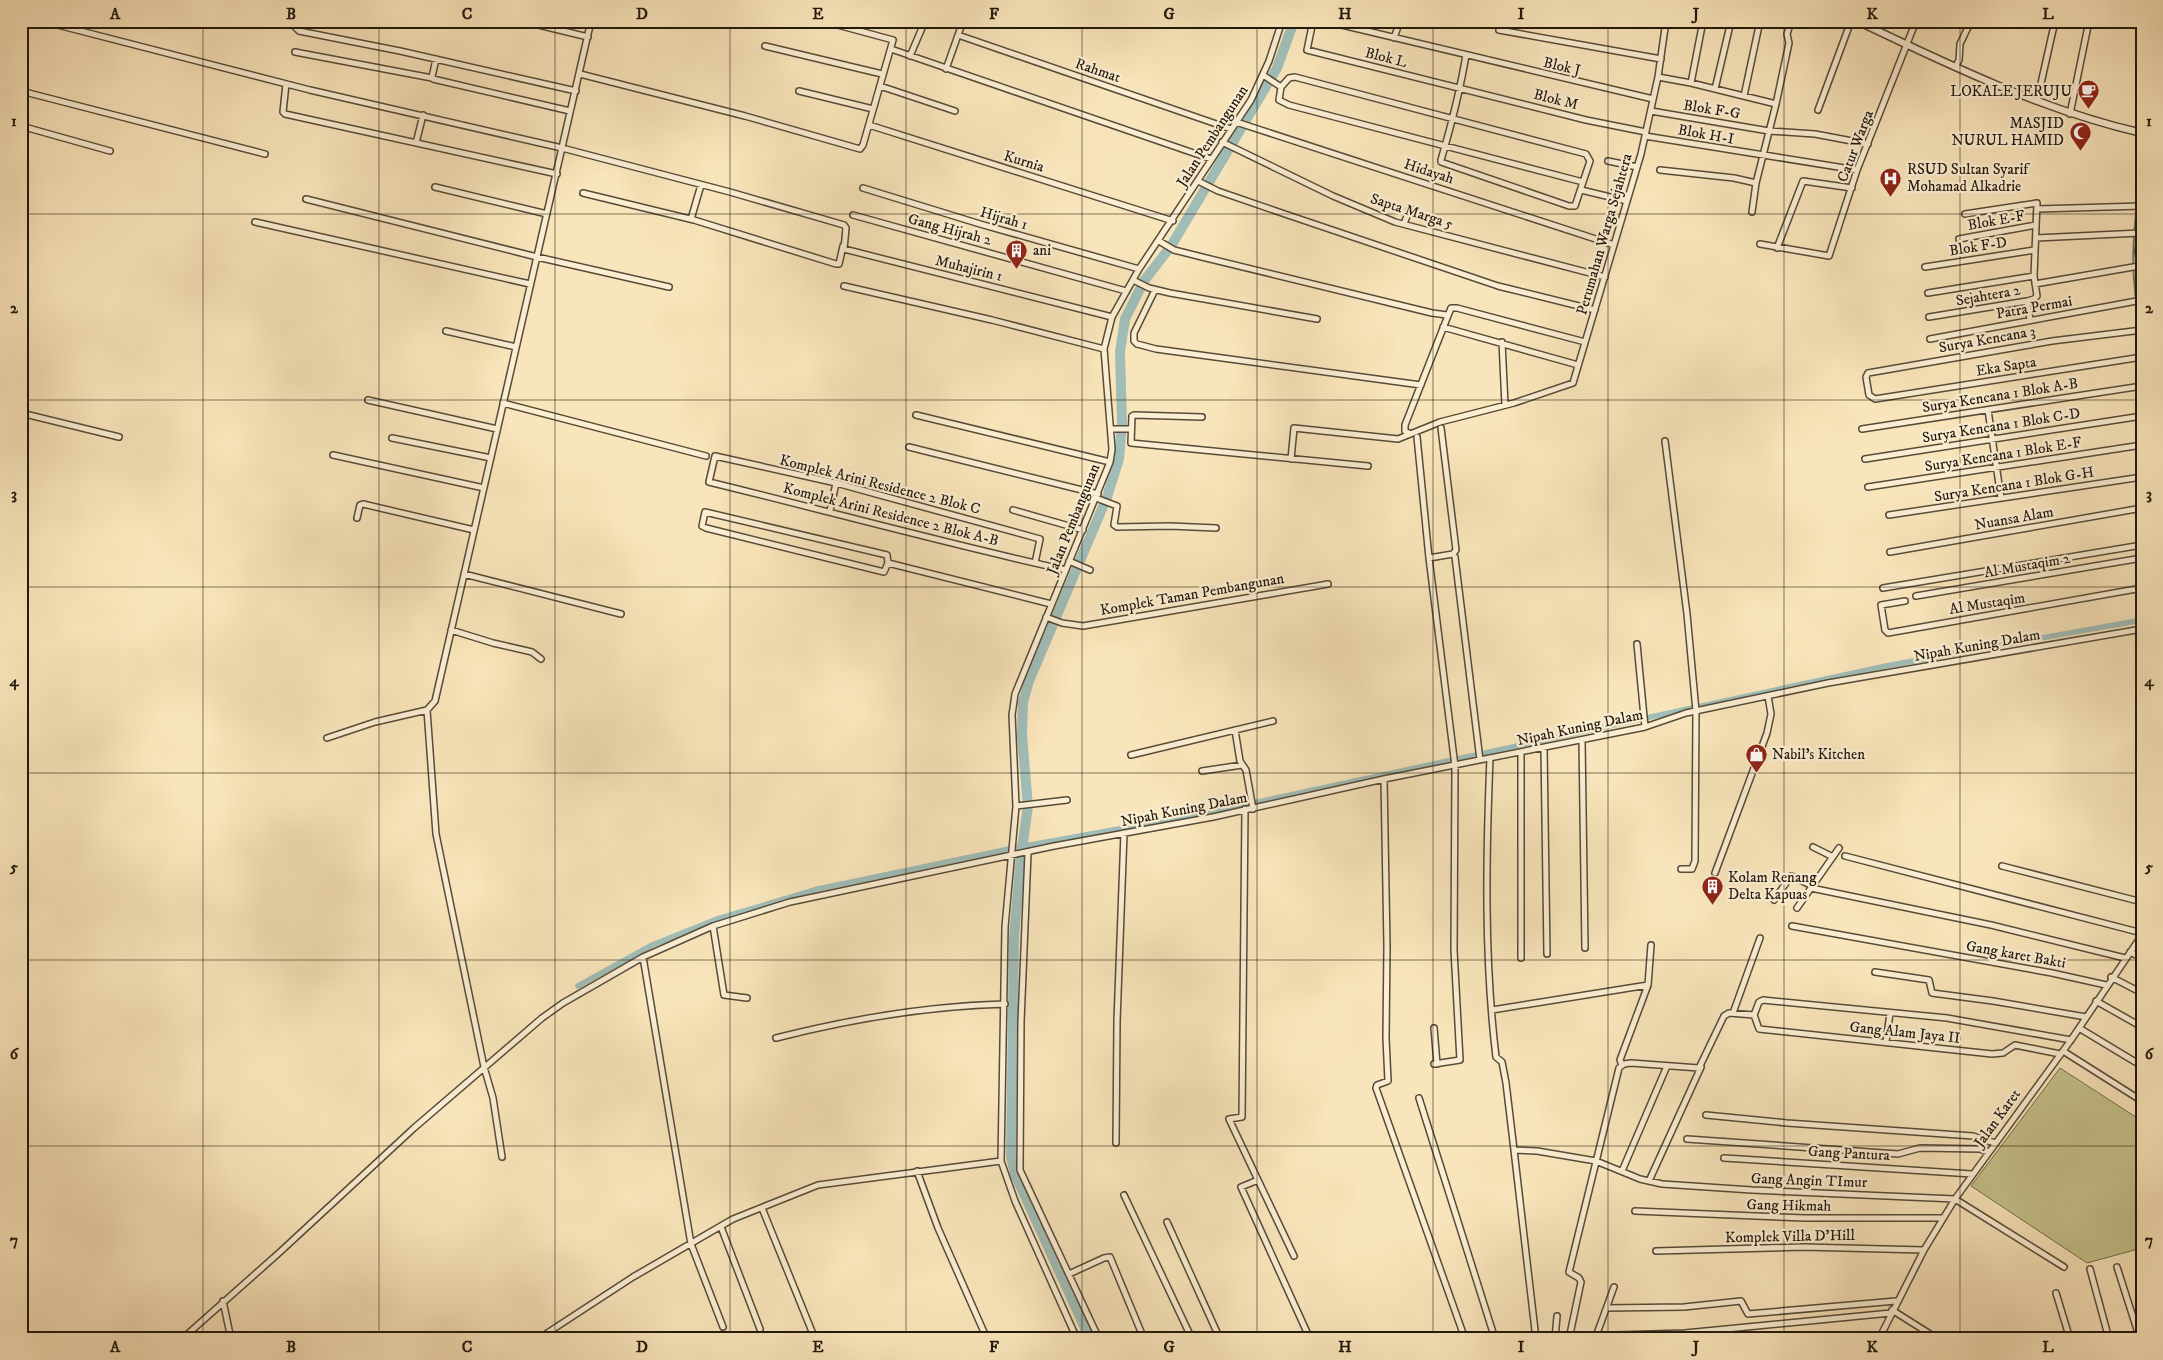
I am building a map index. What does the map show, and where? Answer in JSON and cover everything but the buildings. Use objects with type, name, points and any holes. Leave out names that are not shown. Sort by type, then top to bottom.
[{"type":"street","points":[[42,21],[286,84],[562,148],[701,184],[844,226],[846,228],[839,264],[691,219],[583,193]]},
{"type":"street","points":[[295,21],[295,27],[299,31],[576,90]]},
{"type":"street","points":[[522,21],[588,36]]},
{"type":"street","points":[[327,738],[374,722],[427,710],[435,701],[591,21]]},
{"type":"street","points":[[580,74],[745,116],[859,150],[863,146],[893,40],[823,21]]},
{"type":"street","points":[[910,56],[925,21]]},
{"type":"street","points":[[946,69],[963,21]]},
{"type":"street","name":"Jalan Pembangunan","points":[[1077,1339],[1015,1201],[1002,1161],[1005,928],[1012,844],[1018,805],[1013,704],[1110,462],[1113,429],[1104,349],[1112,317],[1139,269],[1161,243],[1173,220],[1200,182],[1211,159],[1224,143],[1231,130],[1239,122],[1266,77],[1282,21]]},
{"type":"street","name":"Blok L","points":[[1313,21],[1305,48],[1460,88]]},
{"type":"street","name":"Blok J","points":[[1325,21],[1653,99]]},
{"type":"street","points":[[1394,38],[1400,21]]},
{"type":"street","points":[[1649,21],[1666,23]]},
{"type":"street","points":[[1691,83],[1703,21]]},
{"type":"street","points":[[1715,89],[1731,21]]},
{"type":"street","points":[[1744,96],[1760,21]]},
{"type":"street","points":[[1752,212],[1756,183],[1790,43],[1787,34],[1790,21]]},
{"type":"street","points":[[1818,110],[1850,21]]},
{"type":"street","points":[[1857,21],[1956,66],[2070,114],[2142,133]]},
{"type":"street","name":"Catur Warga","points":[[1777,248],[1829,256],[1857,170],[1916,21]]},
{"type":"street","points":[[1956,66],[1960,57],[1960,44],[1970,21]]},
{"type":"street","points":[[2037,101],[2055,21]]},
{"type":"street","points":[[2070,114],[2089,21]]},
{"type":"street","name":"Perumahan Warga Sejahtera","points":[[1505,405],[1570,385],[1574,380],[1646,134],[1658,78],[1666,23]]},
{"type":"street","points":[[1499,30],[1661,59]]},
{"type":"street","name":"Rahmat","points":[[958,34],[1231,130]]},
{"type":"street","points":[[765,46],[882,74]]},
{"type":"street","points":[[891,49],[1211,159]]},
{"type":"street","points":[[295,52],[432,78],[570,111]]},
{"type":"street","points":[[1279,86],[1290,78],[1295,77],[1451,119],[1586,154],[1590,161],[1575,206],[1569,206],[1443,164],[1441,160],[1451,119],[1460,88],[1466,55]]},
{"type":"street","points":[[432,78],[436,59]]},
{"type":"street","points":[[1266,77],[1279,86]]},
{"type":"street","points":[[1658,78],[1691,83],[1776,104]]},
{"type":"street","points":[[286,84],[282,112],[285,114],[557,174]]},
{"type":"street","points":[[880,86],[955,111]]},
{"type":"street","points":[[1279,86],[1279,100],[1289,105],[1583,182]]},
{"type":"street","name":"Blok M","points":[[1460,88],[1646,134]]},
{"type":"street","points":[[21,91],[265,154]]},
{"type":"street","points":[[799,91],[873,109]]},
{"type":"street","name":"Blok F-G","points":[[1651,111],[1769,131],[1815,134],[1868,144]]},
{"type":"street","points":[[416,143],[423,115]]},
{"type":"street","name":"Hidayah","points":[[1239,122],[1614,245]]},
{"type":"street","name":"Kurnia","points":[[869,125],[1173,220]]},
{"type":"street","points":[[21,126],[110,151]]},
{"type":"street","name":"Blok H-I","points":[[1646,134],[1763,156],[1857,170]]},
{"type":"street","name":"Sapta Marga 5","points":[[1224,143],[1333,196],[1404,224],[1605,277]]},
{"type":"street","points":[[1608,160],[1637,167]]},
{"type":"street","points":[[1660,170],[1734,178],[1756,183]]},
{"type":"street","points":[[1760,244],[1777,248],[1803,181],[1852,188]]},
{"type":"street","points":[[1200,182],[1213,189],[1498,286],[1595,310]]},
{"type":"street","points":[[691,219],[701,184]]},
{"type":"street","points":[[435,188],[547,214]]},
{"type":"street","name":"Hijrah 1","points":[[863,188],[980,224],[1139,269]]},
{"type":"street","points":[[1581,190],[1627,201]]},
{"type":"street","points":[[306,199],[536,257],[669,287]]},
{"type":"street","points":[[1965,214],[2035,202],[2037,209],[2034,276]]},
{"type":"street","points":[[2037,209],[2142,206]]},
{"type":"street","points":[[1404,224],[1410,208]]},
{"type":"street","name":"Gang Hijrah 2","points":[[853,215],[1126,291]]},
{"type":"street","points":[[255,222],[530,284]]},
{"type":"street","name":"Blok E-F","points":[[1959,239],[2036,225]]},
{"type":"street","points":[[2036,238],[2128,234],[2141,229],[2138,266],[2142,281]]},
{"type":"street","points":[[1161,243],[1174,250],[1440,315],[1447,315]]},
{"type":"street","name":"Muhajirin 1","points":[[843,246],[849,250],[1112,317]]},
{"type":"street","name":"Blok F-D","points":[[1925,267],[2035,250]]},
{"type":"street","name":"Sejahtera 2","points":[[2035,284],[2138,266]]},
{"type":"street","name":"Sejahtera 2","points":[[1928,293],[2034,276],[2036,298],[1929,317]]},
{"type":"street","points":[[1132,280],[1155,290],[1317,319]]},
{"type":"street","points":[[844,286],[992,320],[1104,349]]},
{"type":"street","points":[[1155,290],[1134,333],[1134,341],[1137,344],[1156,349],[1421,384]]},
{"type":"street","name":"Patra Permai","points":[[1930,338],[2142,300]]},
{"type":"street","points":[[2027,301],[2030,320]]},
{"type":"street","points":[[1410,434],[1405,431],[1405,425],[1451,308],[1585,342]]},
{"type":"street","points":[[1443,327],[1502,342],[1578,365]]},
{"type":"street","name":"Surya Kencana 3","points":[[1875,399],[1868,395],[1866,376],[1868,373],[2052,341],[2139,330]]},
{"type":"street","points":[[446,331],[516,347]]},
{"type":"street","points":[[1291,459],[1294,428],[1398,439],[1440,422],[1505,405],[1502,342]]},
{"type":"street","name":"Eka Sapta","points":[[1875,399],[2142,357]]},
{"type":"street","name":"Surya Kencana 1 Blok A-B","points":[[1862,429],[2142,386]]},
{"type":"street","points":[[368,400],[497,429]]},
{"type":"street","points":[[503,403],[706,456]]},
{"type":"street","points":[[1988,410],[2001,498]]},
{"type":"street","points":[[21,413],[119,437]]},
{"type":"street","points":[[916,415],[1110,462]]},
{"type":"street","points":[[1202,417],[1134,415],[1128,428],[1131,443],[1368,466]]},
{"type":"street","name":"Surya Kencana 1 Blok C-D","points":[[1865,459],[2142,416]]},
{"type":"street","points":[[1113,429],[1128,428]]},
{"type":"street","points":[[1429,558],[1453,554],[1456,550],[1441,428]]},
{"type":"street","points":[[1417,437],[1429,558],[1454,765],[1454,950],[1460,1060],[1436,1064],[1434,1028]]},
{"type":"street","points":[[392,438],[490,458]]},
{"type":"street","points":[[1664,441],[1687,614],[1696,709],[1695,861],[1692,869],[1681,869]]},
{"type":"street","name":"Surya Kencana 1 Blok E-F","points":[[1868,487],[2142,445]]},
{"type":"street","points":[[909,447],[1097,497],[1117,506],[1114,525],[1117,527],[1216,528]]},
{"type":"street","points":[[333,455],[484,488]]},
{"type":"street","name":"Komplek Arini Residence 2 Blok C","points":[[710,482],[715,456],[836,484],[1040,539],[1035,563]]},
{"type":"street","name":"Surya Kencana 1 Blok G-H","points":[[1889,515],[2142,477]]},
{"type":"street","name":"Komplek Arini Residence 2 Blok A-B","points":[[710,482],[1066,570]]},
{"type":"street","points":[[830,511],[836,484]]},
{"type":"street","points":[[357,518],[360,505],[363,504],[474,530]]},
{"type":"street","name":"Nuansa Alam","points":[[1890,552],[2142,508]]},
{"type":"street","points":[[1013,510],[1084,530]]},
{"type":"street","points":[[706,511],[887,555],[888,563],[884,572],[702,526],[706,511]]},
{"type":"street","points":[[1883,588],[2142,545]]},
{"type":"street","points":[[1455,557],[1480,760]]},
{"type":"street","name":"Al Mustaqim 2","points":[[1916,596],[2142,558]]},
{"type":"street","points":[[1070,562],[1090,570]]},
{"type":"street","points":[[888,563],[1052,604]]},
{"type":"street","points":[[464,574],[621,614]]},
{"type":"street","name":"Komplek Taman Pembangunan","points":[[1048,618],[1062,623],[1084,626],[1328,584]]},
{"type":"street","name":"Al Mustaqim","points":[[1905,601],[1881,605],[1885,630],[1888,632],[2142,588]]},
{"type":"street","name":"Nipah Kuning Dalam","points":[[182,1339],[280,1252],[414,1128],[484,1067],[563,1003],[643,957],[713,926],[790,902],[1012,855],[1214,818],[1245,809],[1252,805],[1582,740],[1696,709],[1828,683],[2142,629]]},
{"type":"street","points":[[451,630],[493,644],[532,652],[541,659]]},
{"type":"street","points":[[1637,644],[1644,722]]},
{"type":"street","points":[[1715,873],[1767,733],[1771,714],[1768,696]]},
{"type":"street","points":[[427,710],[436,834],[484,1067],[493,1098],[502,1157]]},
{"type":"street","points":[[1131,754],[1273,721]]},
{"type":"street","points":[[1236,730],[1252,805]]},
{"type":"street","points":[[1582,740],[1585,948]]},
{"type":"street","points":[[1544,748],[1547,954]]},
{"type":"street","points":[[1521,752],[1522,958]]},
{"type":"street","points":[[1490,758],[1487,929],[1492,1010],[1496,1057],[1501,1061],[1504,1076],[1514,1150],[1536,1339]]},
{"type":"street","points":[[1202,771],[1242,765]]},
{"type":"street","points":[[1384,779],[1388,1079],[1377,1085],[1376,1091],[1465,1339]]},
{"type":"street","points":[[1018,805],[1067,800]]},
{"type":"street","points":[[1245,809],[1242,1117],[1229,1119],[1294,1256]]},
{"type":"street","points":[[1116,1143],[1117,1021],[1124,833]]},
{"type":"street","points":[[1813,847],[1833,857]]},
{"type":"street","points":[[1798,908],[1839,848]]},
{"type":"street","points":[[1026,853],[1021,1022],[1020,1170],[1099,1339]]},
{"type":"street","points":[[1845,856],[2142,934]]},
{"type":"street","points":[[2002,866],[2142,902]]},
{"type":"street","points":[[1774,900],[1791,876],[1812,887],[1991,925],[2125,958]]},
{"type":"street","points":[[713,926],[724,995],[747,998]]},
{"type":"street","name":"Gang karet Bakti","points":[[1792,926],[1921,951],[2052,973],[2106,985]]},
{"type":"street","name":"Jalan Karet","points":[[1879,1338],[1896,1301],[1942,1218],[1994,1142],[2071,1040],[2106,985],[2142,934]]},
{"type":"street","points":[[1733,1013],[1760,938]]},
{"type":"street","points":[[1569,1339],[1581,1283],[1579,1278],[1570,1272],[1596,1161],[1618,1074],[1622,1065],[1620,1060],[1648,985],[1651,945]]},
{"type":"street","points":[[2130,952],[2142,958]]},
{"type":"street","points":[[643,957],[692,1244],[723,1327]]},
{"type":"street","points":[[1876,972],[1930,981],[1932,993],[1993,1001],[2086,1018]]},
{"type":"street","points":[[2112,977],[2142,993]]},
{"type":"street","points":[[1492,1010],[1648,985]]},
{"type":"street","points":[[1649,1181],[1724,1016],[1733,1013],[1754,1015],[1759,1002],[1762,1000],[1947,1018],[2071,1040]]},
{"type":"street","points":[[2096,1001],[2142,1027]]},
{"type":"street","points":[[776,1038],[873,1016],[973,1005],[1004,1004]]},
{"type":"street","points":[[1886,1042],[1890,1013]]},
{"type":"street","name":"Gang Alam Jaya II","points":[[1754,1015],[1759,1029],[1992,1054],[2003,1052],[2015,1045],[2061,1052]]},
{"type":"street","points":[[2079,1028],[2142,1066]]},
{"type":"street","points":[[2061,1052],[2142,1101]]},
{"type":"street","points":[[1622,1065],[1638,1063],[1701,1067]]},
{"type":"street","points":[[1622,1171],[1667,1066]]},
{"type":"street","points":[[1419,1098],[1495,1339]]},
{"type":"street","points":[[1706,1115],[1976,1137],[1994,1142]]},
{"type":"street","points":[[1687,1139],[1898,1154],[1920,1148],[1980,1149],[1988,1152]]},
{"type":"street","name":"Gang Angin TImur","points":[[1514,1150],[1536,1151],[1596,1161],[1662,1184],[1955,1199]]},
{"type":"street","name":"Gang Pantura","points":[[1724,1158],[1972,1174]]},
{"type":"street","points":[[538,1339],[633,1277],[733,1219],[826,1182],[1002,1161]]},
{"type":"street","points":[[918,1171],[938,1228],[987,1339]]},
{"type":"street","points":[[1258,1180],[1241,1188],[1310,1339]]},
{"type":"street","points":[[1124,1195],[1192,1339]]},
{"type":"street","points":[[1955,1199],[2064,1267]]},
{"type":"street","points":[[762,1208],[815,1339]]},
{"type":"street","name":"Gang Hikmah","points":[[1635,1211],[1805,1218],[1942,1218]]},
{"type":"street","points":[[1167,1222],[1220,1339]]},
{"type":"street","points":[[721,1227],[760,1329]]},
{"type":"street","name":"Komplek Villa D'Hill","points":[[1656,1251],[1803,1247],[1910,1248],[1924,1250]]},
{"type":"street","points":[[1069,1274],[1110,1257],[1144,1339]]},
{"type":"street","points":[[2117,1267],[2140,1339]]},
{"type":"street","points":[[2090,1270],[2109,1339]]},
{"type":"street","points":[[1595,1339],[1614,1287]]},
{"type":"street","points":[[2056,1293],[2070,1339]]},
{"type":"street","points":[[223,1301],[231,1339]]},
{"type":"street","points":[[1607,1308],[1684,1306],[1742,1301],[1748,1314],[1896,1301]]},
{"type":"street","points":[[1617,1335],[1685,1333],[1892,1312],[1938,1339]]},
{"type":"street","points":[[1555,1339],[1557,1316]]},
{"type":"shaded area","points":[[2060,1068],[2142,1121],[2142,1248],[2087,1263],[1971,1186]]},
{"type":"waterway","points":[[1090,1339],[1015,1174],[1011,1156],[1014,937],[1021,856],[1028,806],[1022,735],[1023,702],[1029,681],[1107,497],[1119,459],[1122,423],[1120,352],[1125,319],[1144,281],[1171,246],[1277,68],[1294,21]]},
{"type":"waterway","points":[[2142,173],[2136,211],[2133,251],[2135,290],[2142,328]]},
{"type":"waterway","points":[[578,986],[652,945],[717,919],[818,889],[1014,848],[1212,812],[1886,666],[2142,620]]},
{"type":"place","name":"LOKALE JERUJU","points":[[2088,110]]},
{"type":"place","name":"MASJID NURUL HAMID","points":[[2080,151]]},
{"type":"place","name":"RSUD Sultan Syarif Mohamad Alkadrie","points":[[1891,197]]},
{"type":"place","name":"ani","points":[[1017,269]]},
{"type":"place","name":"Nabil's Kitchen","points":[[1756,773]]},
{"type":"place","name":"Kolam Renang Delta Kapuas","points":[[1712,905]]}]
